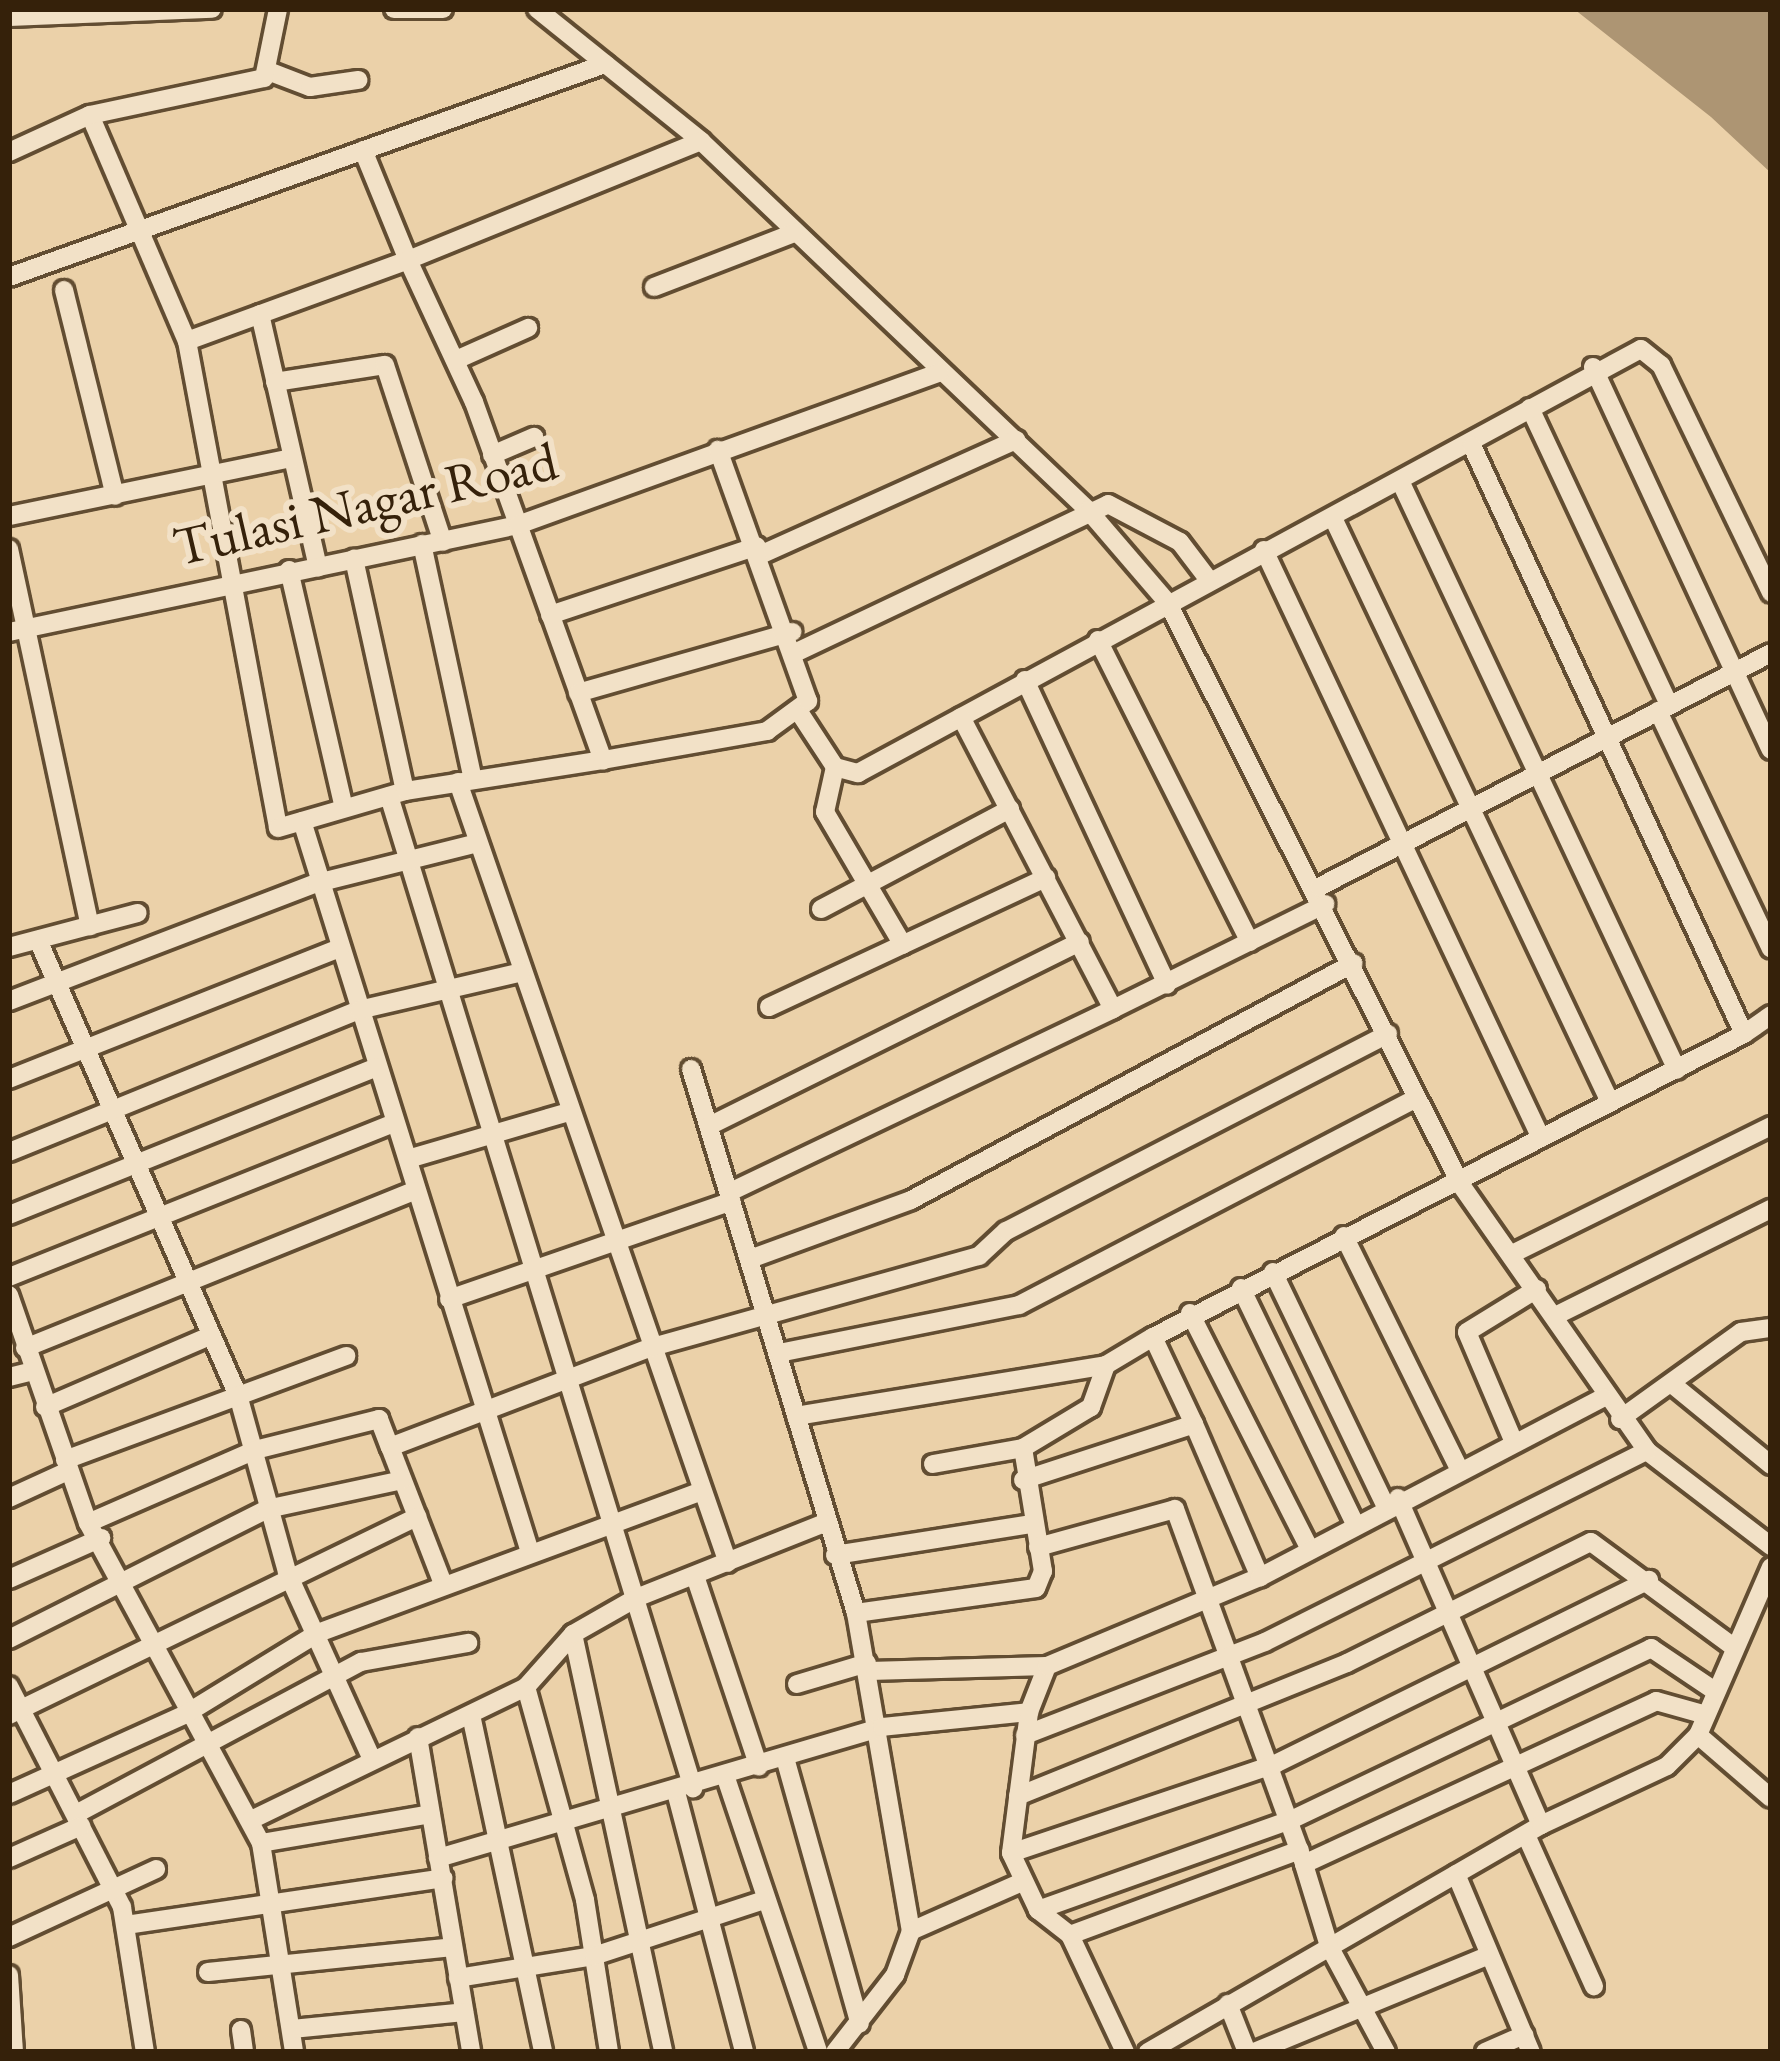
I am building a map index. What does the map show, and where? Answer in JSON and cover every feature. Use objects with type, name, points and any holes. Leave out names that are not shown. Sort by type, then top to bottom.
[{"type":"street","points":[[9,17],[212,9]]},
{"type":"street","points":[[268,71],[278,9]]},
{"type":"street","points":[[394,9],[443,9]]},
{"type":"street","points":[[537,9],[701,141],[1088,510],[1168,603],[1322,895],[1461,1185],[1537,1289],[1603,1398],[1647,1451],[1771,1546]]},
{"type":"street","points":[[9,278],[139,226],[604,64]]},
{"type":"street","points":[[9,152],[90,115],[268,71],[310,87],[358,80]]},
{"type":"street","points":[[90,115],[187,341],[278,828],[397,794],[745,737],[801,715]]},
{"type":"street","points":[[187,341],[408,260],[701,141]]},
{"type":"street","points":[[364,149],[408,260],[456,360],[603,760]]},
{"type":"street","points":[[654,287],[794,232]]},
{"type":"street","points":[[64,290],[116,496]]},
{"type":"street","points":[[260,314],[318,567]]},
{"type":"street","points":[[456,360],[528,328]]},
{"type":"street","points":[[718,451],[808,678],[801,715],[835,767],[858,773],[1264,550],[1402,485],[1472,446],[1593,367],[1651,353],[1771,593]]},
{"type":"street","points":[[275,382],[369,364],[392,372],[432,543],[478,843],[649,1348],[728,1563]]},
{"type":"street","points":[[1593,367],[1771,750]]},
{"type":"street","name":"Tulasi Nagar Road","points":[[16,631],[232,580],[518,525],[940,373]]},
{"type":"street","points":[[1530,408],[1771,949]]},
{"type":"street","points":[[492,455],[534,437]]},
{"type":"street","points":[[550,614],[758,550],[1016,440]]},
{"type":"street","points":[[1472,446],[1603,740],[1744,1034]]},
{"type":"street","points":[[9,516],[291,458]]},
{"type":"street","points":[[1402,485],[1678,1070]]},
{"type":"street","points":[[578,693],[795,642],[1088,510],[1131,509],[1180,542],[1209,580]]},
{"type":"street","points":[[1334,520],[1466,808],[1610,1102]]},
{"type":"street","points":[[9,550],[16,631],[90,926]]},
{"type":"street","points":[[1264,550],[1541,1138]]},
{"type":"street","points":[[354,560],[397,794],[405,864],[527,1270],[636,1598],[684,1790],[707,1918],[744,2052]]},
{"type":"street","points":[[289,570],[344,808]]},
{"type":"street","points":[[1098,640],[1250,942]]},
{"type":"street","points":[[449,1299],[731,1197],[1167,984],[1250,942],[1401,843],[1771,653]]},
{"type":"street","points":[[1025,680],[1167,984]]},
{"type":"street","points":[[961,717],[1113,1009]]},
{"type":"street","points":[[835,767],[825,812],[903,945]]},
{"type":"street","points":[[821,909],[1010,809]]},
{"type":"street","points":[[302,820],[317,883],[530,1552]]},
{"type":"street","points":[[9,1001],[317,883],[478,843]]},
{"type":"street","points":[[769,1007],[1046,878]]},
{"type":"street","points":[[9,947],[138,913]]},
{"type":"street","points":[[38,940],[156,1226],[238,1395],[287,1572],[370,1755]]},
{"type":"street","points":[[709,1126],[1080,941]]},
{"type":"street","points":[[9,1079],[340,948]]},
{"type":"street","points":[[750,1259],[911,1200],[1354,963]]},
{"type":"street","points":[[9,1152],[106,1107],[359,1010],[522,972]]},
{"type":"street","points":[[796,1416],[1106,1365],[1190,1313],[1344,1236],[1461,1185],[1541,1138],[1744,1034],[1771,1015]]},
{"type":"street","points":[[390,1448],[649,1348],[979,1256],[1006,1231],[1388,1034]]},
{"type":"street","points":[[9,1215],[377,1067]]},
{"type":"street","points":[[691,1069],[779,1353],[824,1523],[856,1613],[882,1727],[911,1930],[860,2024],[835,2052]]},
{"type":"street","points":[[779,1353],[1019,1305],[1416,1098]]},
{"type":"street","points":[[408,1159],[569,1112]]},
{"type":"street","points":[[9,1276],[156,1226],[395,1123]]},
{"type":"street","points":[[1512,1254],[1771,1126]]},
{"type":"street","points":[[26,1348],[414,1191]]},
{"type":"street","points":[[1555,1316],[1771,1209]]},
{"type":"street","points":[[1344,1236],[1457,1467]]},
{"type":"street","points":[[1273,1272],[1424,1557],[1519,1770],[1534,1830],[1594,1986]]},
{"type":"street","points":[[1241,1288],[1354,1522]]},
{"type":"street","points":[[1514,1440],[1467,1332],[1537,1289]]},
{"type":"street","points":[[10,1299],[66,1466],[94,1530],[184,1715],[261,1843],[274,1897],[294,2052]]},
{"type":"street","points":[[1190,1313],[1308,1546]]},
{"type":"street","points":[[1620,1419],[1741,1332],[1771,1328]]},
{"type":"street","points":[[45,1407],[210,1336]]},
{"type":"street","points":[[1153,1336],[1261,1577]]},
{"type":"street","points":[[9,1498],[66,1466],[346,1356]]},
{"type":"street","points":[[933,1464],[1023,1448],[1091,1407],[1106,1365]]},
{"type":"street","points":[[9,1377],[33,1371]]},
{"type":"street","points":[[1672,1384],[1771,1465]]},
{"type":"street","points":[[797,1684],[868,1667],[1047,1666],[1261,1577],[1308,1546],[1457,1467],[1603,1398]]},
{"type":"street","points":[[9,1580],[94,1530],[255,1450],[379,1419],[442,1581]]},
{"type":"street","points":[[1023,1480],[1194,1424]]},
{"type":"street","points":[[856,1613],[1036,1588],[1039,1547],[1023,1480],[1023,1448]]},
{"type":"street","points":[[1025,1736],[1224,1658],[1647,1451]]},
{"type":"street","points":[[9,1639],[267,1509],[402,1480]]},
{"type":"street","points":[[9,1794],[184,1715],[318,1633],[442,1581],[701,1491]]},
{"type":"street","points":[[1039,1547],[1171,1506],[1224,1658],[1275,1764],[1329,1946],[1386,2052]]},
{"type":"street","points":[[15,1712],[150,1638],[417,1517]]},
{"type":"street","points":[[250,1820],[370,1755],[526,1687],[573,1634],[636,1598],[824,1523]]},
{"type":"street","points":[[836,1555],[1031,1524]]},
{"type":"street","points":[[1018,1796],[1246,1705],[1591,1541],[1732,1646]]},
{"type":"street","points":[[1148,2052],[1534,1830],[1648,1779],[1698,1735],[1732,1646],[1771,1567]]},
{"type":"street","points":[[695,1576],[759,1767]]},
{"type":"street","points":[[1011,1853],[1275,1764],[1648,1580]]},
{"type":"street","points":[[573,1634],[615,1807],[663,2052]]},
{"type":"street","points":[[9,1858],[337,1676],[468,1643]]},
{"type":"street","points":[[1038,1910],[1293,1819],[1651,1648],[1714,1691]]},
{"type":"street","points":[[1047,1666],[1029,1712],[1011,1853],[1038,1910],[1070,1935],[1124,2052]]},
{"type":"street","points":[[9,1686],[15,1712],[55,1773],[113,1889],[126,1925],[145,2052]]},
{"type":"street","points":[[526,1687],[595,1956],[609,2052]]},
{"type":"street","points":[[1070,1935],[1302,1857],[1519,1770],[1656,1701],[1706,1715]]},
{"type":"street","points":[[439,1858],[726,1778],[882,1727],[1029,1712]]},
{"type":"street","points":[[471,1714],[504,1840],[543,2052]]},
{"type":"street","points":[[1698,1735],[1771,1798]]},
{"type":"street","points":[[418,1737],[471,2052]]},
{"type":"street","points":[[785,1758],[860,2024]]},
{"type":"street","points":[[726,1778],[818,2052]]},
{"type":"street","points":[[261,1843],[431,1814]]},
{"type":"street","points":[[9,1937],[156,1869]]},
{"type":"street","points":[[1456,1874],[1527,2044],[1484,2052]]},
{"type":"street","points":[[126,1925],[274,1897],[445,1878]]},
{"type":"street","points":[[911,1930],[1022,1882]]},
{"type":"street","points":[[458,1978],[595,1956],[764,1900]]},
{"type":"street","points":[[208,1972],[280,1958],[453,1947]]},
{"type":"street","points":[[1228,2004],[1251,2052],[1490,1955]]},
{"type":"street","points":[[9,1975],[14,2052]]},
{"type":"street","points":[[292,2029],[464,2012]]},
{"type":"street","points":[[241,2030],[244,2052]]},
{"type":"shaded area","points":[[1574,9],[1771,9],[1771,173],[1711,117]]}]
